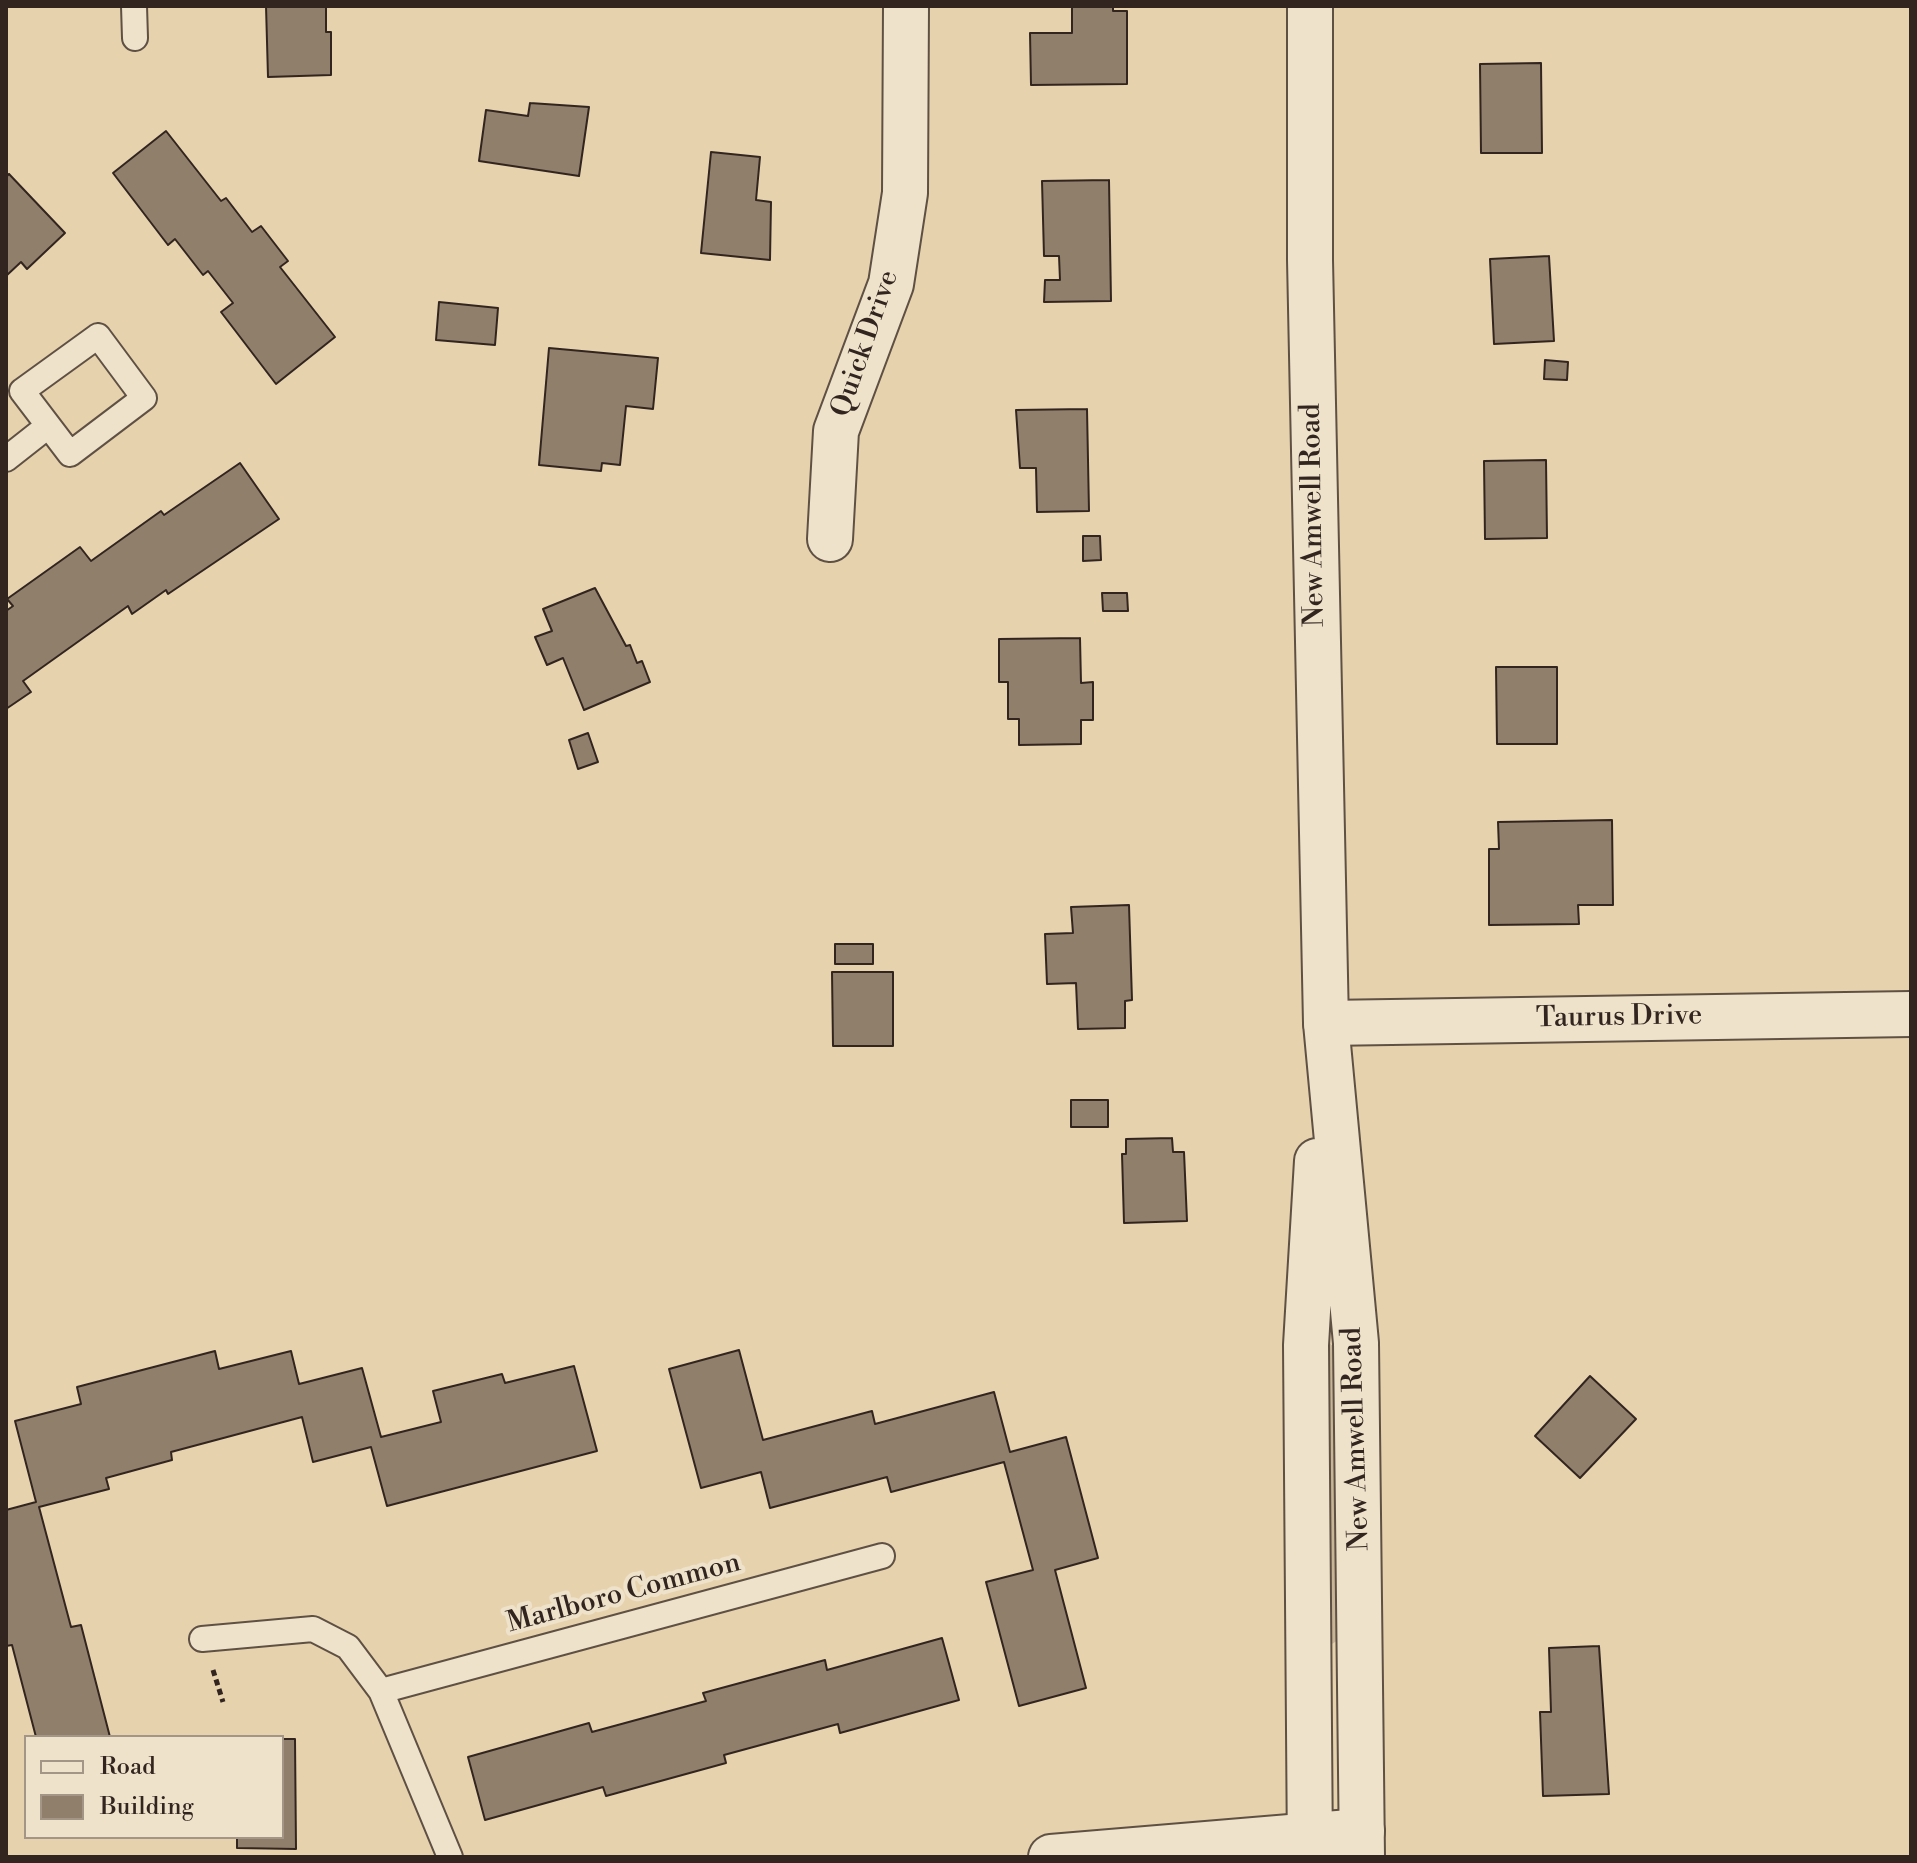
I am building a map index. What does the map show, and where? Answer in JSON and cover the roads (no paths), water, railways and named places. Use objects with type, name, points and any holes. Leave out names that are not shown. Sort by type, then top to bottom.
[{"type":"street","name":"Quick Drive","points":[[830,539],[836,431],[891,284],[905,193],[906,6]]},
{"type":"street","name":"New Amwell Road","points":[[1310,6],[1314,541],[1326,1023],[1356,1343],[1362,1844]]},
{"type":"street","name":"Taurus Drive","points":[[1326,1023],[1911,1014]]},
{"type":"street","name":"New Amwell Road","points":[[1310,1845],[1306,1345],[1326,1023]]},
{"type":"street","points":[[1051,1857],[1362,1844]]},
{"type":"lane","points":[[134,6],[135,38]]},
{"type":"lane","points":[[98,336],[144,398],[70,454],[48,426],[22,391],[98,336]]},
{"type":"lane","points":[[6,459],[48,426]]},
{"type":"lane","name":"Marlboro Common","points":[[381,1691],[882,1556]]},
{"type":"lane","points":[[202,1639],[313,1629],[348,1647],[381,1691],[450,1857]]}]
